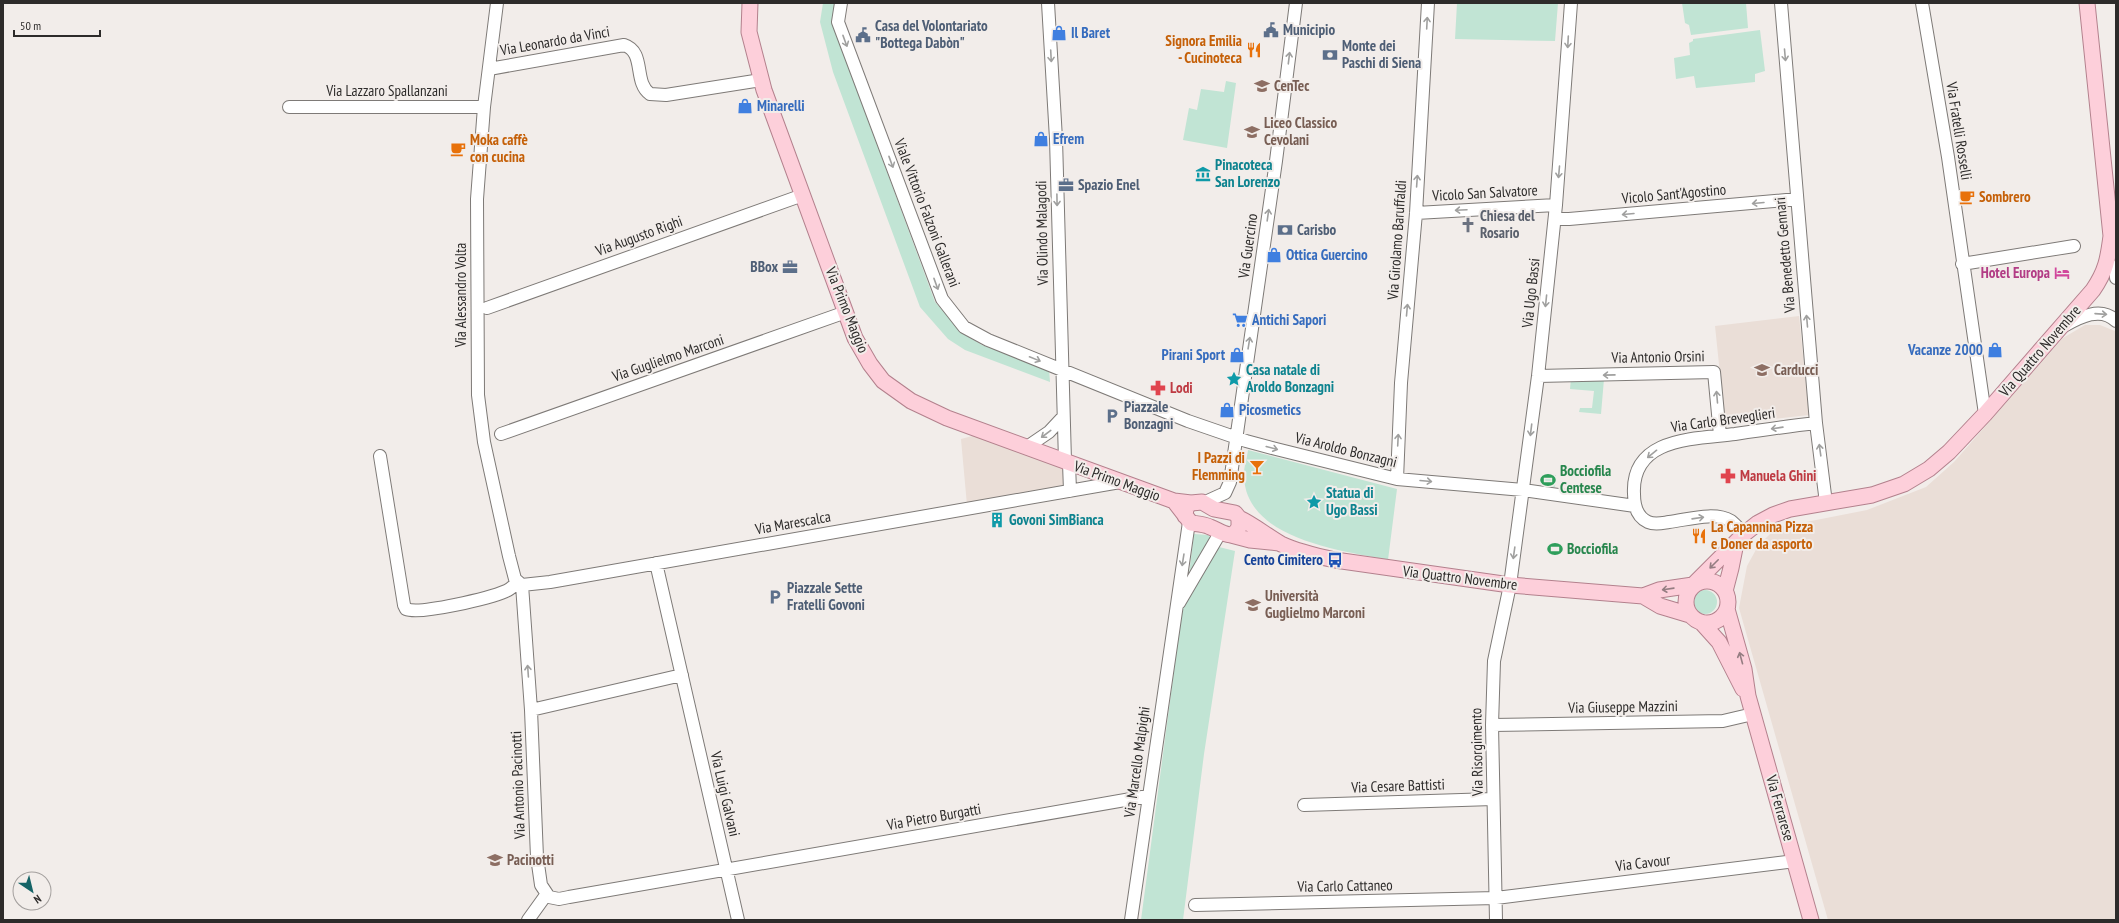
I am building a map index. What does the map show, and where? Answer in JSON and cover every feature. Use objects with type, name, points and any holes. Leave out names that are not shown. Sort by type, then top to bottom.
[{"type":"main road","name":"Via Primo Maggio","points":[[750,3],[749,32],[761,80],[802,195],[846,312],[865,357],[890,387],[910,401],[934,412],[1174,501],[1192,511]]},
{"type":"main road","name":"Via Quattro Novembre","points":[[1696,618],[1686,602],[1686,596],[1693,585],[1758,523],[1773,515],[1790,509],[1872,495],[1912,480],[1942,458],[1985,414],[2093,290],[2108,262],[2111,236],[2087,3]]},
{"type":"main road","name":"Via Quattro Novembre","points":[[1192,511],[1214,509],[1236,514],[1280,543],[1309,554],[1335,560],[1510,585],[1643,596],[1659,590],[1711,581],[1721,586],[1725,591]]},
{"type":"main road","name":"Via Quattro Novembre","points":[[1192,511],[1209,526],[1226,534],[1250,540],[1280,543]]},
{"type":"main road","points":[[1226,534],[1240,527],[1236,514]]},
{"type":"main road","points":[[1696,618],[1714,621],[1719,618],[1726,609],[1728,603],[1725,591],[1740,539]]},
{"type":"main road","name":"Via Quattro Novembre","points":[[1643,596],[1660,606],[1696,618]]},
{"type":"main road","name":"Via Ferrarese","points":[[1726,609],[1744,669],[1748,696],[1811,920]]},
{"type":"main road","name":"Via Ferrarese","points":[[1696,618],[1719,642],[1748,696]]},
{"type":"street","name":"Via Alessandro Volta","points":[[497,3],[484,107],[477,199],[479,412],[509,556],[514,575],[520,583]]},
{"type":"street","name":"Viale Vittorio Falzoni Gallerani","points":[[841,3],[838,22],[942,299],[964,326],[988,340],[1062,370]]},
{"type":"street","name":"Via Olindo Malagodi","points":[[1048,3],[1056,139],[1063,417],[1067,462]]},
{"type":"street","name":"Via Guercino","points":[[1225,493],[1230,482],[1296,3]]},
{"type":"street","name":"Via Girolamo Baruffaldi","points":[[1396,479],[1401,383],[1416,212],[1428,3]]},
{"type":"street","name":"Via Ugo Bassi","points":[[1510,585],[1538,376],[1555,219],[1571,3]]},
{"type":"street","name":"Via Benedetto Gennari","points":[[1781,3],[1796,199],[1816,423],[1826,503]]},
{"type":"street","name":"Via Fratelli Rosselli","points":[[1922,3],[1948,157],[1962,264],[1985,414]]},
{"type":"street","name":"Via Leonardo da Vinci","points":[[489,69],[624,45],[632,48],[636,53],[642,85],[650,94],[666,95],[761,80]]},
{"type":"street","name":"Via Lazzaro Spallanzani","points":[[289,108],[484,107]]},
{"type":"street","name":"Via Augusto Righi","points":[[487,308],[802,195]]},
{"type":"street","name":"Vicolo Sant'Agostino","points":[[1555,219],[1796,199]]},
{"type":"street","name":"Vicolo San Salvatore","points":[[1416,212],[1556,205]]},
{"type":"street","points":[[1962,264],[2074,246]]},
{"type":"street","points":[[2108,262],[2116,273],[2116,278]]},
{"type":"street","name":"Via Guglielmo Marconi","points":[[501,434],[846,312]]},
{"type":"street","points":[[2060,329],[2089,314],[2101,312],[2110,315],[2116,321]]},
{"type":"street","name":"Via Aroldo Bonzagni","points":[[1062,370],[1188,421],[1235,437],[1396,479],[1523,490],[1635,506]]},
{"type":"street","name":"Via Antonio Orsini","points":[[1538,376],[1714,372],[1720,436]]},
{"type":"street","points":[[1027,447],[1049,432],[1063,417]]},
{"type":"street","name":"Via Carlo Breveglieri","points":[[1635,506],[1635,476],[1649,456],[1665,445],[1677,440],[1720,436],[1816,423]]},
{"type":"street","points":[[380,456],[404,605],[406,609],[416,611],[462,603],[508,590],[520,583]]},
{"type":"street","points":[[1067,462],[1070,491]]},
{"type":"street","name":"Via Marescalca","points":[[520,583],[544,583],[1120,482]]},
{"type":"street","points":[[1192,511],[1225,493],[1236,514]]},
{"type":"street","points":[[1635,506],[1639,515],[1653,524],[1707,517],[1719,517],[1732,522],[1740,539]]},
{"type":"street","name":"Via Marcello Malpighi","points":[[1131,920],[1148,796],[1192,511]]},
{"type":"street","name":"Via Marcello Malpighi","points":[[1176,609],[1226,534]]},
{"type":"street","name":"Via Luigi Galvani","points":[[656,563],[738,920]]},
{"type":"street","name":"Via Antonio Pacinotti","points":[[520,583],[531,710],[537,857],[541,885],[546,895]]},
{"type":"street","name":"Via Risorgimento","points":[[1496,920],[1492,725],[1494,661],[1510,585]]},
{"type":"street","points":[[531,710],[682,675]]},
{"type":"street","name":"Via Giuseppe Mazzini","points":[[1492,725],[1723,721],[1753,714]]},
{"type":"street","name":"Via Pietro Burgatti","points":[[726,870],[1148,796]]},
{"type":"street","name":"Via Cesare Battisti","points":[[1304,805],[1493,799]]},
{"type":"street","name":"Via Cavour","points":[[1496,898],[1795,861]]},
{"type":"street","points":[[528,920],[546,895],[549,898],[559,899],[726,870]]},
{"type":"street","name":"Via Carlo Cattaneo","points":[[1195,905],[1496,898]]},
{"type":"shaded area","name":"Carducci","points":[[1799,316],[1809,415],[1727,424],[1725,422],[1715,326]]},
{"type":"shaded area","points":[[2085,325],[2100,325],[2115,331],[2116,344],[2116,920],[1828,920],[1739,608],[1747,566],[1758,546],[1776,528],[1867,510],[1926,487],[1954,462],[2063,338]]},
{"type":"shaded area","points":[[976,435],[1063,469],[1065,489],[967,505],[961,439]]},
{"type":"green space","points":[[823,3],[837,3],[835,19],[848,66],[935,302],[964,334],[982,345],[1049,369],[1050,382],[965,350],[948,339],[920,307],[833,72],[820,22]]},
{"type":"green space","points":[[1457,3],[1558,3],[1555,41],[1455,39]]},
{"type":"green space","points":[[1682,3],[1746,3],[1748,28],[1691,35],[1689,25],[1685,23]]},
{"type":"green space","points":[[1760,30],[1765,71],[1755,74],[1755,82],[1696,88],[1694,76],[1676,79],[1674,58],[1690,55],[1689,43],[1693,41],[1693,39]]},
{"type":"green space","points":[[1226,81],[1236,83],[1227,148],[1183,140],[1189,108],[1197,110],[1201,89],[1224,92]]},
{"type":"green space","points":[[1571,378],[1604,379],[1601,414],[1579,412],[1580,408],[1592,408],[1594,391],[1570,389]]},
{"type":"green space","points":[[1248,450],[1397,489],[1388,560],[1346,552],[1300,538],[1279,529],[1262,516],[1249,499],[1244,478]]},
{"type":"green space","name":"Bocciofila Centese","points":[[1542,474],[1556,475],[1555,487],[1541,485]]},
{"type":"green space","points":[[1194,534],[1208,535],[1212,539],[1188,582]]},
{"type":"green space","points":[[1219,547],[1235,551],[1204,754],[1183,920],[1141,920],[1183,603]]},
{"type":"green space","points":[[1705,590],[1714,593],[1717,602],[1714,611],[1705,614],[1696,611],[1693,602],[1696,593]]},
{"type":"place","name":"Municipio","points":[[1271,30]]},
{"type":"place","name":"Il Baret","points":[[1059,33]]},
{"type":"place","name":"Casa del Volontariato \"Bottega Dabòn\"","points":[[863,35]]},
{"type":"place","name":"Signora Emilia - Cucinoteca","points":[[1254,50]]},
{"type":"place","name":"Monte dei Paschi di Siena","points":[[1330,55]]},
{"type":"place","name":"CenTec","points":[[1262,86]]},
{"type":"place","name":"Minarelli","points":[[745,106]]},
{"type":"place","name":"Liceo Classico Cevolani","points":[[1252,132]]},
{"type":"place","name":"Efrem","points":[[1041,139]]},
{"type":"place","name":"Moka caffè con cucina","points":[[458,149]]},
{"type":"place","name":"Pinacoteca San Lorenzo","points":[[1203,174]]},
{"type":"place","name":"Spazio Enel","points":[[1066,185]]},
{"type":"place","name":"Sombrero","points":[[1967,197]]},
{"type":"place","name":"Chiesa del Rosario","points":[[1468,225]]},
{"type":"place","name":"Carisbo","points":[[1285,230]]},
{"type":"place","name":"Ottica Guercino","points":[[1274,255]]},
{"type":"place","name":"BBox","points":[[790,267]]},
{"type":"place","name":"Hotel Europa","points":[[2062,273]]},
{"type":"place","name":"Antichi Sapori","points":[[1240,320]]},
{"type":"place","name":"Vacanze 2000","points":[[1995,350]]},
{"type":"place","name":"Pirani Sport","points":[[1237,355]]},
{"type":"place","name":"Carducci","points":[[1762,370]]},
{"type":"place","name":"Casa natale di Aroldo Bonzagni","points":[[1234,379]]},
{"type":"place","name":"Lodi","points":[[1158,388]]},
{"type":"place","name":"Picosmetics","points":[[1227,410]]},
{"type":"place","name":"Piazzale Bonzagni","points":[[1112,416]]},
{"type":"place","name":"I Pazzi di Flemming","points":[[1257,467]]},
{"type":"place","name":"Manuela Ghini","points":[[1728,476]]},
{"type":"place","name":"Bocciofila Centese","points":[[1548,480]]},
{"type":"place","name":"Statua di Ugo Bassi","points":[[1314,502]]},
{"type":"place","name":"Govoni SimBianca","points":[[997,520]]},
{"type":"place","name":"La Capannina Pizza e Doner da asporto","points":[[1699,536]]},
{"type":"place","name":"Bocciofila","points":[[1555,549]]},
{"type":"place","name":"Cento Cimitero","points":[[1335,560]]},
{"type":"place","name":"Piazzale Sette Fratelli Govoni","points":[[775,597]]},
{"type":"place","name":"Università Guglielmo Marconi","points":[[1253,605]]},
{"type":"place","name":"Pacinotti","points":[[495,860]]}]
